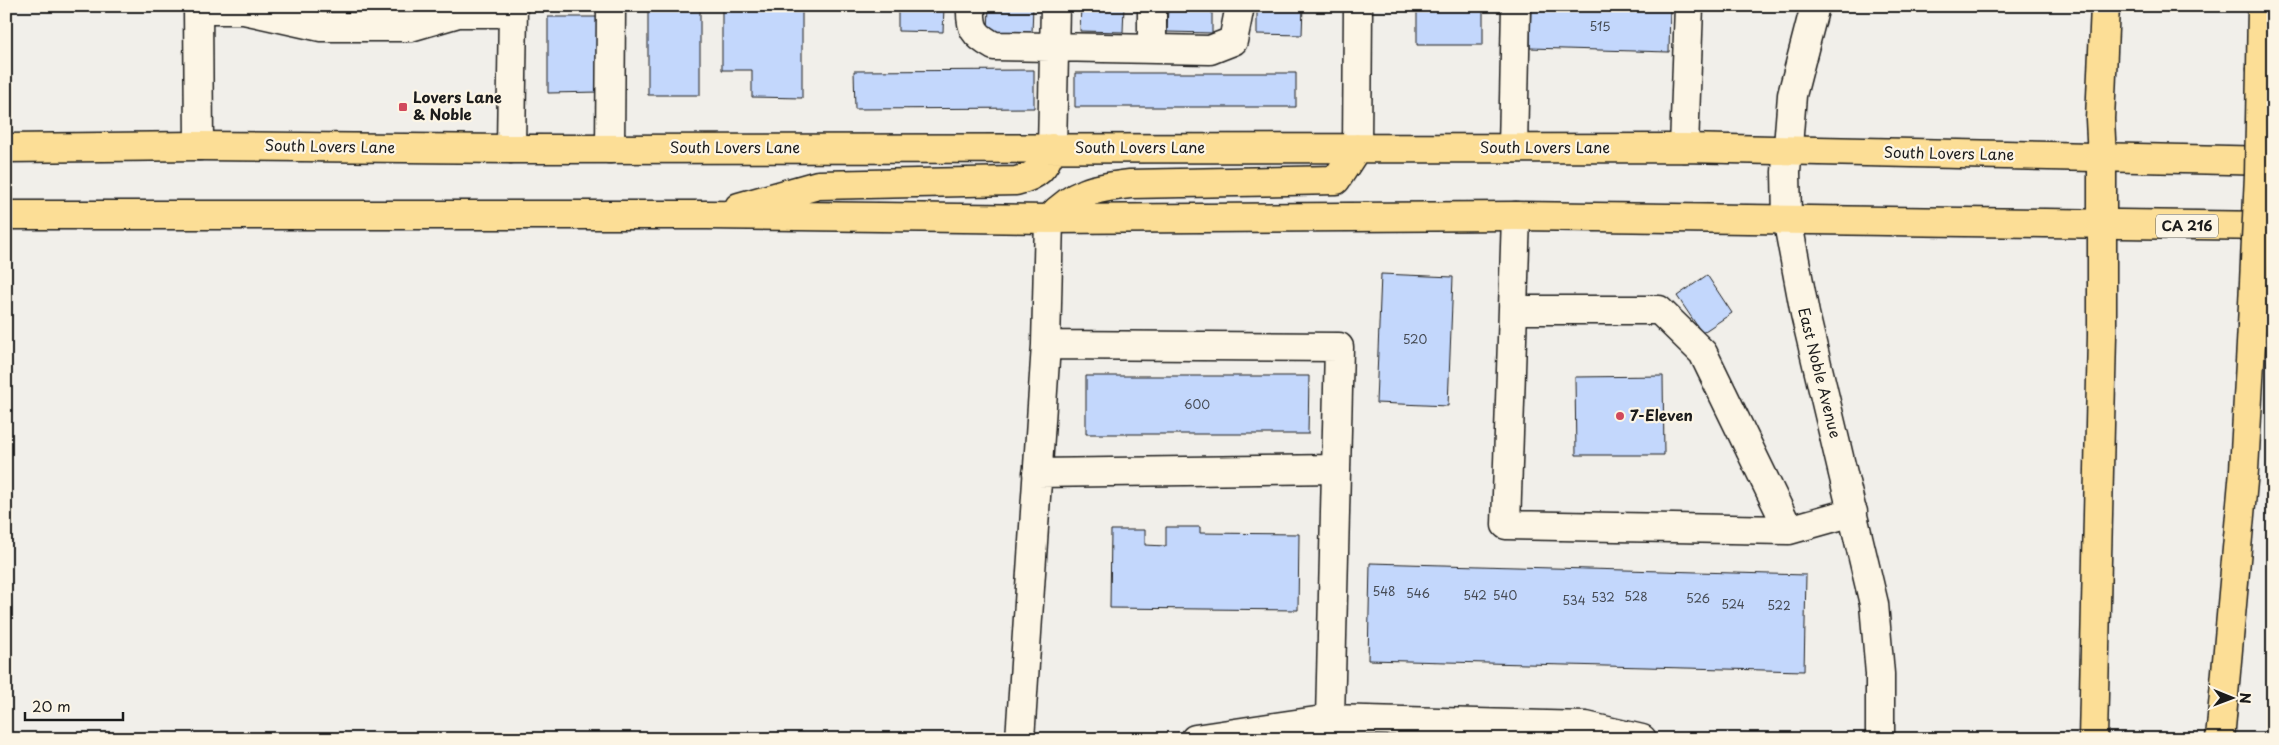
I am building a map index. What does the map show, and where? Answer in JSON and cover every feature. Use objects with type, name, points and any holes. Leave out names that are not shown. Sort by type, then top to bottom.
[{"type":"main road","points":[[2093,739],[2102,335],[2102,158],[2100,119],[2105,6]]},
{"type":"main road","points":[[2220,739],[2244,470],[2259,175],[2262,6]]},
{"type":"main road","name":"South Lovers Lane","points":[[6,148],[199,146],[511,149],[1684,148],[2273,161]]},
{"type":"main road","points":[[707,215],[818,185],[1016,181],[1029,178],[1040,172],[1046,164],[1052,148]]},
{"type":"main road","points":[[1049,219],[1066,201],[1078,194],[1109,186],[1336,180],[1357,148]]},
{"type":"main road","points":[[6,215],[707,215],[1049,219],[1516,216],[1787,218],[2101,225]]},
{"type":"main road","name":"CA 216","points":[[2101,225],[2273,226]]},
{"type":"street","points":[[610,149],[611,6]]},
{"type":"street","points":[[971,6],[971,23],[979,38],[994,46],[1210,50],[1233,41],[1240,15],[1240,6]]},
{"type":"street","points":[[1052,148],[1055,6]]},
{"type":"street","points":[[1152,6],[1152,49]]},
{"type":"street","points":[[1357,148],[1358,6]]},
{"type":"street","points":[[1513,148],[1516,6]]},
{"type":"street","points":[[1684,148],[1689,6]]},
{"type":"street","name":"East Noble Avenue","points":[[1815,6],[1792,95],[1787,150],[1787,218],[1805,314],[1868,572],[1877,624],[1880,739]]},
{"type":"street","points":[[199,146],[198,8],[244,10],[300,23],[330,27],[410,27],[458,13],[513,10],[511,149]]},
{"type":"street","points":[[1516,216],[1506,525],[1789,530],[1853,512]]},
{"type":"street","points":[[1020,739],[1046,345],[1049,219]]},
{"type":"street","points":[[1514,310],[1659,310],[1704,353],[1789,530]]},
{"type":"street","points":[[1046,345],[1339,348],[1330,719]]},
{"type":"street","points":[[1037,473],[1336,469]]},
{"type":"street","points":[[1195,739],[1330,719],[1586,726],[1642,739]]},
{"type":"building","points":[[648,6],[700,6],[700,95],[648,95]]},
{"type":"building","points":[[722,6],[802,6],[802,98],[752,97],[752,70],[722,70]]},
{"type":"building","points":[[898,6],[944,6],[943,32],[898,31]]},
{"type":"building","points":[[989,6],[1033,6],[1032,33],[988,32]]},
{"type":"building","points":[[1081,6],[1124,6],[1123,32],[1080,31]]},
{"type":"building","points":[[1168,6],[1212,6],[1212,33],[1167,32]]},
{"type":"building","points":[[1257,6],[1303,6],[1302,35],[1257,34]]},
{"type":"building","points":[[1417,6],[1483,6],[1483,45],[1417,45]]},
{"type":"building","points":[[1531,6],[1670,6],[1669,52],[1530,48]]},
{"type":"building","points":[[548,17],[599,17],[600,92],[548,93]]},
{"type":"building","points":[[1034,70],[1034,108],[855,109],[854,71]]},
{"type":"building","points":[[1075,73],[1296,73],[1296,107],[1075,107]]},
{"type":"building","points":[[1381,274],[1453,277],[1448,406],[1376,403]]},
{"type":"building","points":[[1707,275],[1732,313],[1702,333],[1677,296]]},
{"type":"building","points":[[1086,376],[1309,376],[1308,434],[1086,434]]},
{"type":"building","name":"7-Eleven","points":[[1663,376],[1664,455],[1576,455],[1575,377]]},
{"type":"building","points":[[1166,527],[1200,527],[1200,533],[1299,534],[1298,610],[1110,608],[1111,530],[1145,530],[1145,545],[1166,546]]},
{"type":"building","points":[[1370,563],[1806,575],[1804,671],[1368,660]]},
{"type":"place","name":"Lovers Lane & Noble","points":[[403,107]]},
{"type":"place","name":"7-Eleven","points":[[1620,416]]}]
